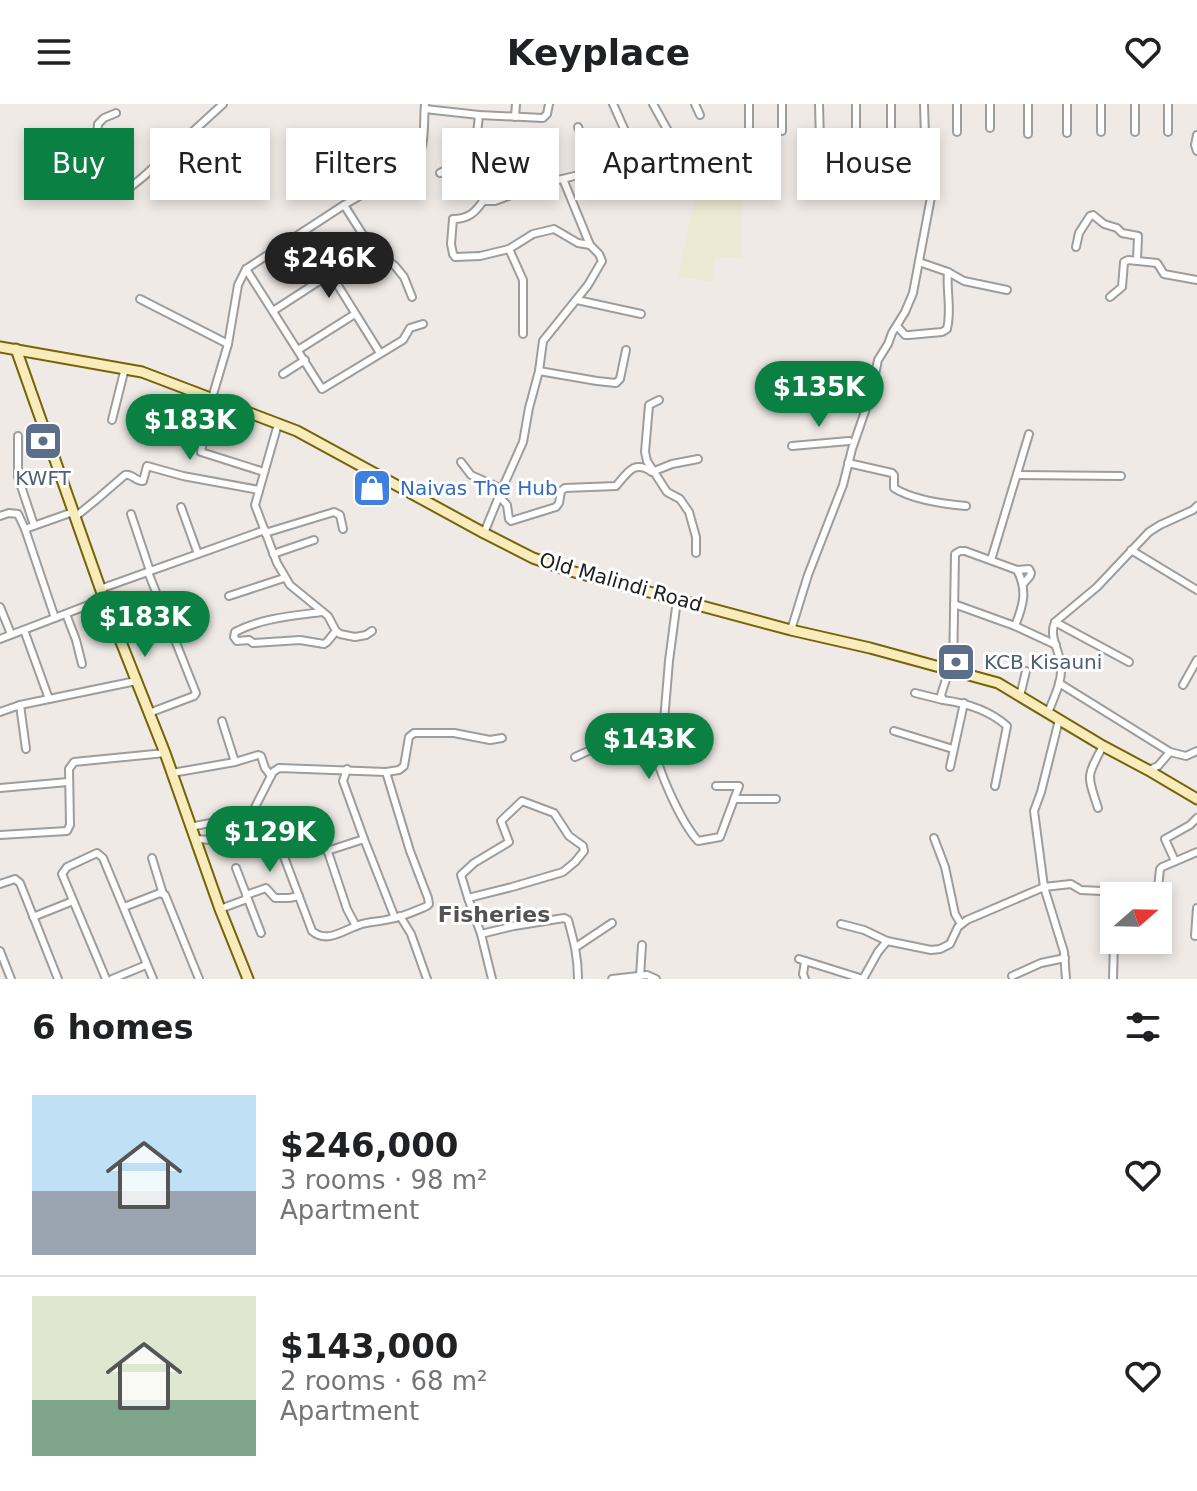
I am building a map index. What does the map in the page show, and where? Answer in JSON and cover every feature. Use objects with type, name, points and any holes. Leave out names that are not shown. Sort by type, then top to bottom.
[{"type":"main road","name":"Old Malindi Road","points":[[0,347],[142,372],[214,398],[306,436],[484,533],[533,558],[567,570],[998,683],[1197,799]]},
{"type":"main road","points":[[16,349],[100,589],[165,753],[248,979]]},
{"type":"street","points":[[116,113],[98,124],[97,154],[103,178],[123,193],[223,104]]},
{"type":"street","points":[[515,117],[516,104]]},
{"type":"street","points":[[264,472],[201,452],[208,414],[228,344],[238,285],[246,269],[417,161],[421,153],[425,106],[479,115],[544,117],[549,104]]},
{"type":"street","points":[[613,104],[624,128]]},
{"type":"street","points":[[653,104],[666,128]]},
{"type":"street","points":[[695,104],[700,115]]},
{"type":"street","points":[[749,104],[749,128]]},
{"type":"street","points":[[782,104],[782,131]]},
{"type":"street","points":[[819,104],[820,128]]},
{"type":"street","points":[[856,104],[856,128]]},
{"type":"street","points":[[891,104],[891,128]]},
{"type":"street","points":[[924,104],[925,128]]},
{"type":"street","points":[[957,104],[957,132]]},
{"type":"street","points":[[990,104],[990,128]]},
{"type":"street","points":[[1028,104],[1028,134]]},
{"type":"street","points":[[1067,104],[1067,133]]},
{"type":"street","points":[[1101,104],[1101,132]]},
{"type":"street","points":[[1135,104],[1135,132]]},
{"type":"street","points":[[1168,104],[1168,132]]},
{"type":"street","points":[[478,128],[479,115]]},
{"type":"street","points":[[1197,135],[1197,151]]},
{"type":"street","points":[[575,176],[537,185],[495,201],[483,201],[468,217],[453,219],[453,255],[480,256],[509,249],[533,234],[554,229],[578,243],[590,245]]},
{"type":"street","points":[[484,533],[523,442],[543,341],[593,279],[602,261],[590,245],[563,179]]},
{"type":"street","points":[[791,630],[808,575],[843,485],[871,394],[878,360],[913,293],[930,200]]},
{"type":"street","points":[[344,205],[372,249],[404,277],[412,297]]},
{"type":"street","points":[[1076,247],[1083,226],[1093,215],[1122,233],[1138,236],[1137,260]]},
{"type":"street","points":[[304,231],[380,353]]},
{"type":"street","points":[[509,249],[523,280],[523,334]]},
{"type":"street","points":[[1110,297],[1122,287],[1124,262],[1128,260],[1157,263],[1168,276],[1197,280]]},
{"type":"street","points":[[919,262],[964,281],[1007,290]]},
{"type":"street","points":[[246,269],[305,360],[319,391],[403,340],[410,328],[423,324]]},
{"type":"street","points":[[897,326],[905,335],[947,329],[950,300],[948,272]]},
{"type":"street","points":[[273,311],[330,274]]},
{"type":"street","points":[[140,299],[228,344]]},
{"type":"street","points":[[577,300],[641,314]]},
{"type":"street","points":[[298,350],[355,314]]},
{"type":"street","points":[[539,371],[616,383],[620,379],[626,350]]},
{"type":"street","points":[[283,374],[305,360]]},
{"type":"street","points":[[112,420],[125,368]]},
{"type":"street","points":[[659,400],[650,403],[647,418],[647,461],[667,492],[680,499],[689,512],[696,537],[696,553]]},
{"type":"street","points":[[278,424],[255,505],[273,554],[284,578],[302,597],[332,620],[336,631],[355,637],[372,631]]},
{"type":"street","points":[[991,560],[1029,434]]},
{"type":"street","points":[[18,436],[18,477],[34,525]]},
{"type":"street","points":[[792,446],[849,441]]},
{"type":"street","points":[[652,472],[698,459]]},
{"type":"street","points":[[461,462],[471,475],[500,493],[511,521],[556,507],[565,488],[616,486],[623,475],[636,467],[652,472]]},
{"type":"street","points":[[848,463],[892,473],[894,488],[900,492],[966,506]]},
{"type":"street","points":[[25,529],[74,514],[125,475],[130,474],[143,481],[147,466],[259,490]]},
{"type":"street","points":[[1017,475],[1121,476]]},
{"type":"street","points":[[1048,713],[1061,669],[1052,629],[1055,622],[1097,587],[1149,532],[1197,506]]},
{"type":"street","points":[[181,507],[198,554]]},
{"type":"street","points":[[0,516],[13,512],[18,514],[55,618]]},
{"type":"street","points":[[100,589],[198,554],[334,512],[340,515],[343,529]]},
{"type":"street","points":[[131,514],[149,571],[196,693],[149,713]]},
{"type":"street","points":[[273,554],[314,540]]},
{"type":"street","points":[[1131,550],[1197,590]]},
{"type":"street","points":[[943,700],[941,695],[951,671],[955,554],[965,551],[1017,570],[1029,569],[1031,573],[1024,583],[1015,626]]},
{"type":"street","points":[[229,596],[284,578]]},
{"type":"street","points":[[0,639],[104,599]]},
{"type":"street","points":[[654,747],[663,733],[677,600]]},
{"type":"street","points":[[954,604],[1056,645]]},
{"type":"street","points":[[0,607],[11,634]]},
{"type":"street","points":[[322,612],[257,623],[238,630],[234,637],[237,641],[249,640],[253,643],[300,640],[324,644],[336,631]]},
{"type":"street","points":[[66,614],[82,664]]},
{"type":"street","points":[[1055,622],[1129,662]]},
{"type":"street","points":[[24,630],[49,699]]},
{"type":"street","points":[[1183,685],[1197,660]]},
{"type":"street","points":[[1020,696],[1026,671]]},
{"type":"street","points":[[0,712],[136,681]]},
{"type":"street","points":[[1059,683],[1170,752],[1186,756],[1197,751]]},
{"type":"street","points":[[915,693],[981,709],[1007,726],[995,786]]},
{"type":"street","points":[[950,767],[964,703]]},
{"type":"street","points":[[20,705],[26,749]]},
{"type":"street","points":[[1059,720],[1034,811],[1044,887],[1065,958],[1066,979]]},
{"type":"street","points":[[222,721],[235,762]]},
{"type":"street","points":[[575,757],[643,731],[654,747],[677,807],[698,841],[720,837],[739,786],[716,786]]},
{"type":"street","points":[[894,731],[953,749]]},
{"type":"street","points":[[190,827],[251,815],[275,769],[386,772],[403,768],[409,737],[414,733],[454,733],[490,740],[502,738]]},
{"type":"street","points":[[1098,808],[1089,779],[1103,746]]},
{"type":"street","points":[[1148,770],[1158,766],[1170,752]]},
{"type":"street","points":[[0,835],[67,831],[70,825],[69,769],[74,762],[165,753]]},
{"type":"street","points":[[172,773],[259,755],[271,776]]},
{"type":"street","points":[[347,769],[343,781],[364,839],[398,917],[411,934],[427,979]]},
{"type":"street","points":[[278,841],[315,934],[338,935],[356,926],[398,917],[427,906],[429,901],[386,772]]},
{"type":"street","points":[[0,788],[68,782]]},
{"type":"street","points":[[734,799],[776,799]]},
{"type":"street","points":[[468,898],[563,872],[584,851],[583,846],[569,836],[554,813],[521,801],[501,821],[509,842],[474,863],[461,875],[492,979]]},
{"type":"street","points":[[311,814],[356,926]]},
{"type":"street","points":[[1175,861],[1165,839],[1197,818]]},
{"type":"street","points":[[195,839],[278,841],[315,824]]},
{"type":"street","points":[[934,838],[945,867],[955,914],[961,924]]},
{"type":"street","points":[[328,852],[364,839]]},
{"type":"street","points":[[1158,882],[1160,869],[1197,852]]},
{"type":"street","points":[[146,965],[109,979],[73,901],[63,871],[97,853],[103,858],[153,979]]},
{"type":"street","points":[[152,858],[196,978]]},
{"type":"street","points":[[236,868],[261,933]]},
{"type":"street","points":[[0,884],[13,879],[18,881],[58,979]]},
{"type":"street","points":[[841,924],[887,941],[940,949],[950,944],[961,924],[977,914],[1044,887],[1071,884],[1081,890],[1100,892]]},
{"type":"street","points":[[220,909],[266,888],[275,898],[299,896]]},
{"type":"street","points":[[124,907],[163,894]]},
{"type":"street","points":[[33,917],[73,901]]},
{"type":"street","points":[[1195,936],[1197,908]]},
{"type":"street","points":[[481,934],[564,918],[568,920],[576,947],[578,979]]},
{"type":"street","points":[[576,947],[612,923]]},
{"type":"street","points":[[805,979],[802,960],[863,979],[887,941]]},
{"type":"street","points":[[642,945],[644,977]]},
{"type":"street","points":[[0,951],[11,979]]},
{"type":"street","points":[[1113,979],[1114,954]]},
{"type":"street","points":[[1012,976],[1041,963],[1065,958]]},
{"type":"street","points":[[612,979],[656,979]]},
{"type":"shaded area","points":[[695,200],[742,200],[742,258],[715,257],[712,282],[678,276]]},
{"type":"place","name":"KWFT","points":[[43,441]]},
{"type":"place","name":"Naivas The Hub","points":[[372,488]]},
{"type":"place","name":"KCB Kisauni","points":[[956,662]]},
{"type":"district","name":"Fisheries","points":[[494,914]]}]
